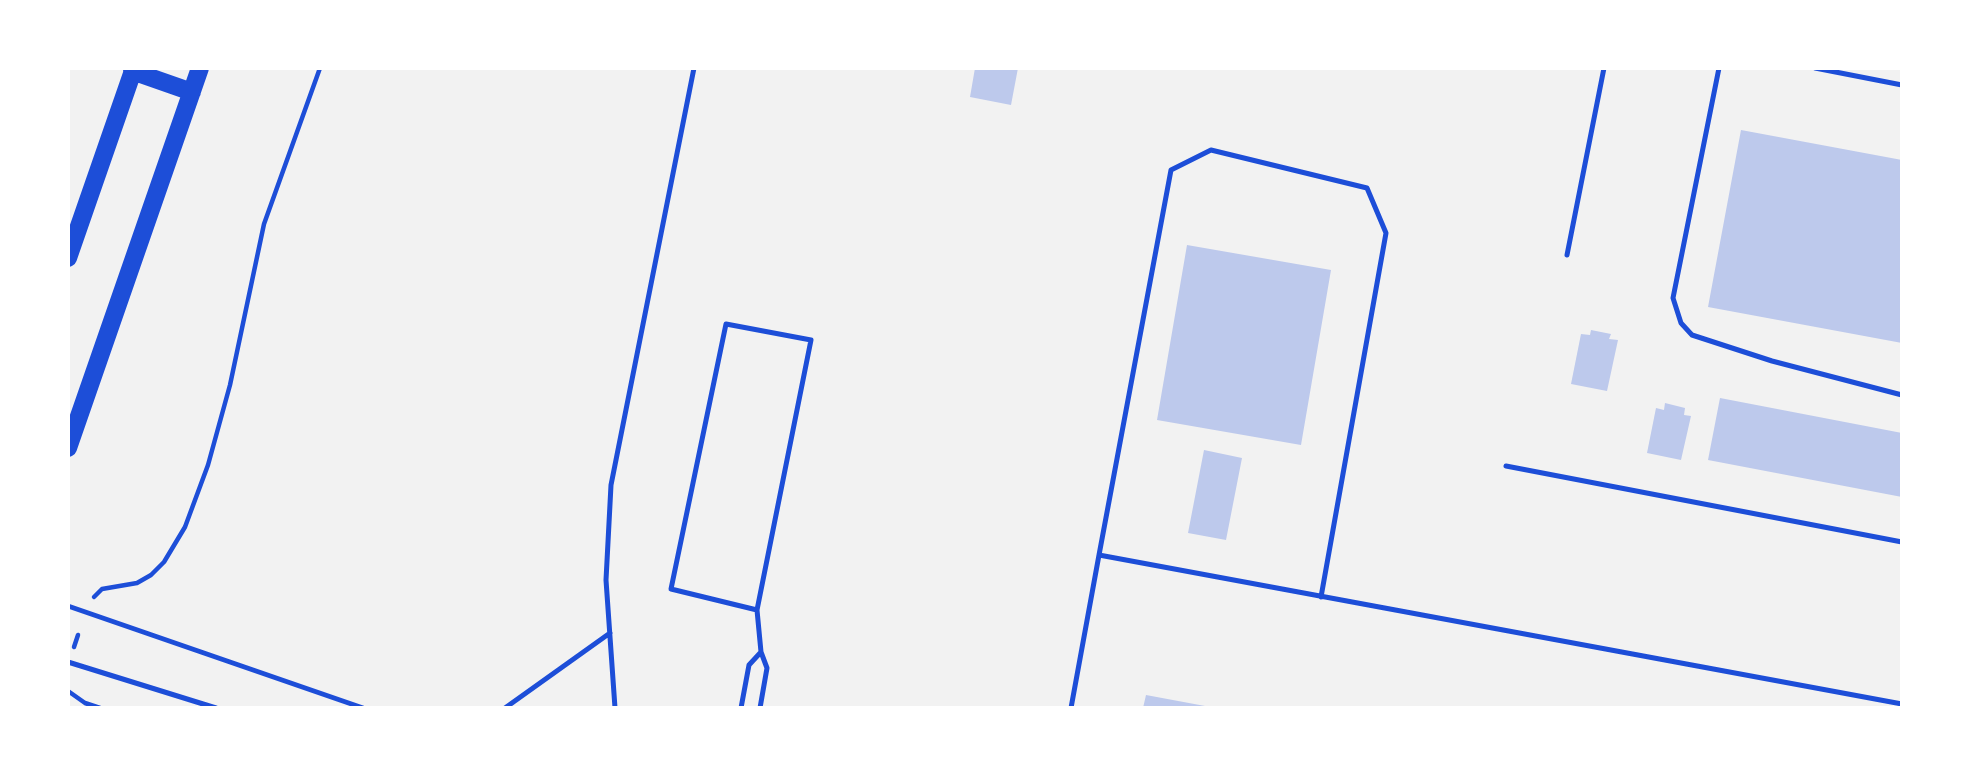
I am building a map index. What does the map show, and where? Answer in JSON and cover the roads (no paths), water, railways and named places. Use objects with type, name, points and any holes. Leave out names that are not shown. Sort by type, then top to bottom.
[{"type":"main road","points":[[68,448],[76,399],[200,68]]},
{"type":"main road","points":[[68,258],[133,70],[192,92]]},
{"type":"lane","points":[[615,708],[606,580],[611,485],[694,68]]},
{"type":"lane","points":[[1567,255],[1604,68]]},
{"type":"lane","points":[[1719,68],[1673,298],[1681,323],[1692,335],[1772,361],[1902,395]]},
{"type":"lane","points":[[1815,68],[1902,85]]},
{"type":"lane","points":[[1071,708],[1171,170],[1211,150],[1367,188],[1386,233],[1321,597]]},
{"type":"lane","points":[[757,610],[671,589],[726,324],[811,340],[757,610],[761,652],[767,667],[760,708]]},
{"type":"lane","points":[[1506,466],[1902,542]]},
{"type":"lane","points":[[1099,555],[1902,704]]},
{"type":"lane","points":[[68,606],[363,708]]},
{"type":"lane","points":[[505,708],[610,633]]},
{"type":"lane","points":[[741,708],[749,665],[761,652]]},
{"type":"lane","points":[[68,662],[216,708]]}]
